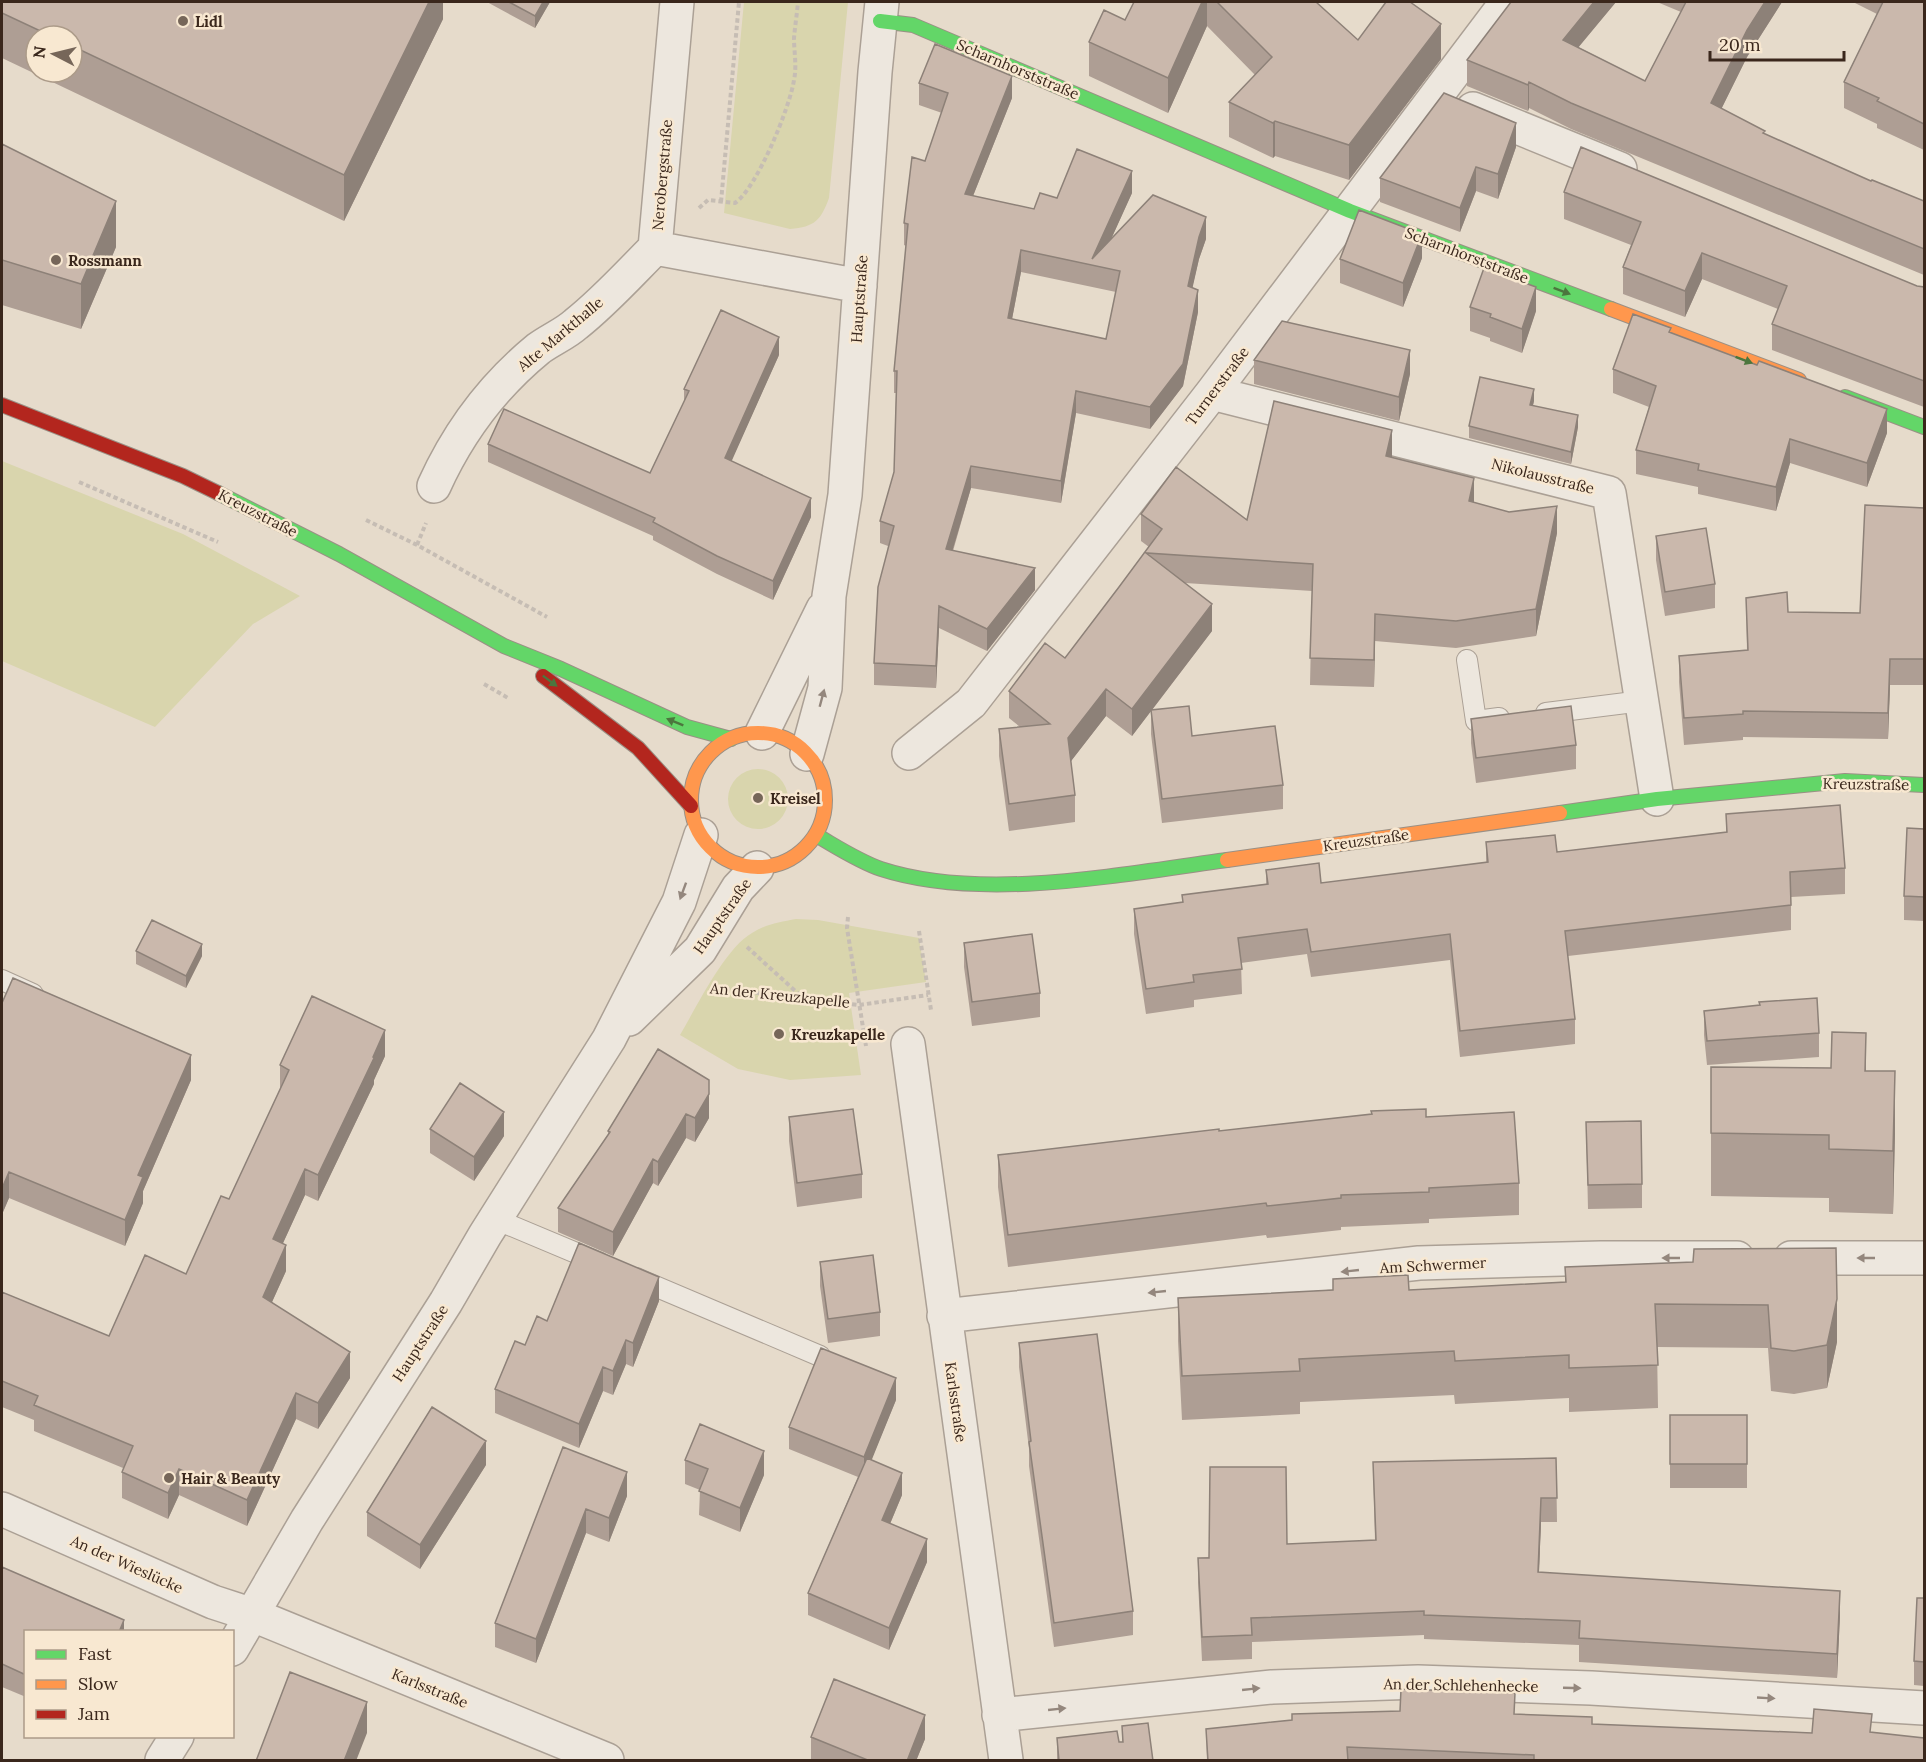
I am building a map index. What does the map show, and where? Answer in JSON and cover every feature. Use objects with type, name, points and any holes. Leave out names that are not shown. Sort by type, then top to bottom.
[{"type":"street","name":"Nerobergstraße","points":[[677,2],[655,248],[860,286]]},
{"type":"street","name":"Turnerstraße","points":[[909,753],[971,703],[1212,393],[1507,2]]},
{"type":"street","name":"Scharnhorststraße","points":[[881,11],[1350,211],[1814,386]]},
{"type":"street","name":"Hauptstraße","points":[[807,754],[825,688],[829,596],[845,495],[881,11]]},
{"type":"street","points":[[1438,95],[1648,181]]},
{"type":"street","name":"Alte Markthalle","points":[[434,486],[454,444],[477,411],[503,383],[539,349],[576,325],[655,248]]},
{"type":"street","name":"Nikolausstraße","points":[[1212,393],[1609,493],[1657,799]]},
{"type":"street","points":[[1836,394],[1924,427]]},
{"type":"street","name":"Kreuzstraße","points":[[2,405],[183,476],[339,554],[504,646],[561,669],[677,723],[731,739]]},
{"type":"street","name":"Hauptstraße","points":[[762,733],[829,596]]},
{"type":"street","name":"Kreuzstraße","points":[[504,646],[638,748],[696,820]]},
{"type":"street","name":"Hauptstraße","points":[[234,1646],[307,1520],[446,1302],[495,1219],[609,1039],[679,902],[696,820],[693,785],[700,766],[714,750],[731,739],[746,734],[762,733],[778,736],[793,743],[807,754],[818,768],[824,785],[826,802],[823,819],[816,835],[805,849],[774,866],[757,868],[739,865],[724,858],[711,848],[696,820]]},
{"type":"street","name":"Kreuzstraße","points":[[816,835],[865,862],[883,869],[928,880],[1004,884],[1118,875],[1657,799],[1845,781],[1924,785]]},
{"type":"street","name":"Hauptstraße","points":[[609,1039],[700,950],[738,888],[757,868]]},
{"type":"street","name":"Karlsstraße","points":[[908,1044],[1006,1761]]},
{"type":"street","name":"Am Schwermer","points":[[944,1316],[1419,1263],[1601,1258],[1924,1258]]},
{"type":"street","name":"An der Wieslücke","points":[[2,1509],[213,1602],[253,1616]]},
{"type":"street","name":"Karlsstraße","points":[[253,1616],[608,1761]]},
{"type":"street","name":"An der Schlehenhecke","points":[[999,1715],[1272,1687],[1418,1682],[1626,1690],[1924,1708]]},
{"type":"street","points":[[162,1761],[176,1738]]},
{"type":"lane","points":[[1467,660],[1476,721],[1642,701]]},
{"type":"lane","points":[[2,980],[55,1003]]},
{"type":"lane","points":[[495,1219],[820,1356]]},
{"type":"path","points":[[721,202],[739,2]]},
{"type":"path","points":[[655,248],[708,200],[735,203],[742,199],[750,188],[764,162],[794,81],[796,64],[794,40],[798,2]]},
{"type":"path","points":[[79,481],[222,543]]},
{"type":"path","points":[[474,678],[515,702]]},
{"type":"path","points":[[848,917],[847,928],[867,1051],[935,1038],[919,931]]},
{"type":"path","points":[[744,944],[803,998]]},
{"type":"path","name":"An der Kreuzkapelle","points":[[711,988],[860,1005],[928,995]]},
{"type":"shaded area","points":[[744,2],[848,2],[829,198],[820,217],[806,226],[790,229],[724,213]]},
{"type":"shaded area","points":[[2,461],[183,534],[300,596],[253,624],[155,727],[2,661]]},
{"type":"shaded area","points":[[758,769],[779,778],[788,799],[779,820],[758,829],[737,820],[728,799],[737,778]]},
{"type":"shaded area","points":[[796,919],[818,920],[919,938],[926,982],[849,993],[861,1075],[790,1080],[738,1069],[680,1035],[712,980],[732,951],[742,941],[763,927]]},
{"type":"building","points":[[2,2],[429,2],[344,175],[84,52],[84,24],[25,24],[2,13]]},
{"type":"building","points":[[509,2],[543,2],[535,16]]},
{"type":"building","points":[[1134,2],[1202,2],[1168,78],[1089,42],[1104,10],[1125,20]]},
{"type":"building","points":[[1217,2],[1316,2],[1358,40],[1386,2],[1410,2],[1441,24],[1349,145],[1275,121],[1273,123],[1229,102],[1272,57]]},
{"type":"building","points":[[1511,2],[1594,2],[1563,40],[1645,81],[1686,2],[1765,2],[1747,30],[1711,103],[1765,131],[1763,133],[1871,181],[1924,201],[1924,249],[1571,103],[1529,82],[1528,85],[1467,60]]},
{"type":"building","points":[[1883,2],[1924,2],[1924,124],[1877,101],[1879,98],[1844,82]]},
{"type":"building","points":[[935,44],[1012,76],[965,194],[1034,209],[1040,193],[1057,198],[1077,149],[1132,171],[1092,259],[1153,195],[1206,217],[1188,286],[1198,290],[1183,364],[1150,407],[1076,391],[1061,481],[971,466],[946,549],[1035,568],[987,629],[939,606],[936,666],[874,663],[878,587],[894,526],[880,521],[894,472],[897,371],[894,371],[908,224],[904,223],[912,157],[925,161],[948,93],[919,83]],"holes":[[[1021,250],[1120,271],[1106,339],[1008,318]]]},
{"type":"building","points":[[1444,93],[1516,123],[1498,174],[1476,167],[1460,208],[1380,178]]},
{"type":"building","points":[[2,144],[116,201],[81,284],[2,260]]},
{"type":"building","points":[[1581,147],[1924,287],[1924,381],[1772,324],[1787,286],[1702,253],[1685,291],[1623,267],[1641,222],[1564,192]]},
{"type":"building","points":[[1359,210],[1422,234],[1403,283],[1340,259]]},
{"type":"building","points":[[1484,268],[1536,287],[1522,329],[1470,307]]},
{"type":"building","points":[[721,310],[779,337],[725,458],[811,498],[773,581],[717,556],[653,522],[655,518],[488,444],[504,409],[650,473],[689,391],[684,389]]},
{"type":"building","points":[[1633,314],[1671,328],[1669,332],[1757,365],[1759,361],[1887,409],[1867,463],[1790,439],[1776,487],[1698,470],[1699,464],[1636,450],[1656,386],[1613,369]]},
{"type":"building","points":[[1282,321],[1410,350],[1399,397],[1254,360]]},
{"type":"building","points":[[1480,377],[1534,389],[1530,405],[1578,415],[1571,452],[1469,426]]},
{"type":"building","points":[[1274,401],[1392,430],[1386,456],[1474,478],[1469,501],[1509,512],[1557,506],[1536,609],[1456,621],[1375,614],[1374,660],[1310,658],[1313,564],[1146,553],[1212,604],[1132,709],[1106,689],[1068,738],[1075,795],[1009,804],[999,729],[1050,724],[1009,691],[1045,643],[1065,658],[1119,587],[1162,529],[1141,514],[1176,467],[1247,520]]},
{"type":"building","points":[[1865,505],[1924,508],[1924,659],[1890,659],[1888,713],[1743,711],[1743,714],[1684,718],[1679,656],[1748,650],[1746,598],[1787,592],[1788,612],[1860,613]]},
{"type":"building","points":[[1706,528],[1715,584],[1665,592],[1656,536]]},
{"type":"building","points":[[1189,706],[1192,736],[1275,726],[1283,785],[1162,799],[1151,710]]},
{"type":"building","points":[[1571,706],[1576,745],[1476,758],[1471,719]]},
{"type":"building","points":[[1840,805],[1845,868],[1790,872],[1791,905],[1565,931],[1575,1019],[1460,1031],[1450,934],[1311,952],[1307,929],[1238,938],[1242,969],[1193,975],[1194,982],[1146,989],[1134,909],[1183,902],[1182,895],[1268,884],[1266,870],[1319,863],[1321,883],[1488,862],[1486,842],[1555,835],[1557,852],[1727,832],[1726,814]]},
{"type":"building","points":[[1907,828],[1924,829],[1924,897],[1904,896]]},
{"type":"building","points":[[152,920],[202,944],[186,976],[136,951]]},
{"type":"building","points":[[1032,934],[1040,993],[972,1002],[964,943]]},
{"type":"building","points":[[13,978],[191,1055],[138,1175],[143,1177],[125,1220],[9,1172],[2,1185],[2,1003]]},
{"type":"building","points":[[312,996],[385,1030],[318,1175],[305,1169],[273,1239],[286,1245],[263,1297],[350,1352],[318,1403],[296,1393],[247,1500],[179,1469],[168,1493],[122,1472],[133,1446],[34,1405],[38,1396],[2,1381],[2,1292],[109,1336],[145,1255],[186,1274],[221,1196],[229,1199],[289,1070],[280,1065]]},
{"type":"building","points":[[1817,998],[1819,1033],[1707,1041],[1704,1011],[1760,1005],[1759,1002]]},
{"type":"building","points":[[1832,1032],[1866,1033],[1865,1071],[1895,1071],[1893,1151],[1829,1149],[1829,1135],[1711,1133],[1711,1067],[1831,1068]]},
{"type":"building","points":[[658,1049],[709,1080],[709,1094],[695,1118],[686,1114],[658,1162],[653,1159],[613,1232],[558,1208],[610,1132],[608,1131]]},
{"type":"building","points":[[460,1083],[504,1112],[474,1157],[430,1129]]},
{"type":"building","points":[[853,1109],[862,1174],[797,1183],[789,1117]]},
{"type":"building","points":[[1426,1109],[1426,1117],[1514,1112],[1519,1183],[1429,1188],[1429,1192],[1341,1195],[1341,1198],[1267,1206],[1266,1203],[1008,1235],[998,1155],[1372,1114],[1371,1111]]},
{"type":"building","points":[[1641,1121],[1642,1184],[1588,1185],[1586,1122]]},
{"type":"building","points":[[579,1243],[659,1277],[633,1343],[626,1340],[613,1371],[603,1367],[579,1424],[495,1389],[515,1341],[525,1345],[537,1316],[547,1321]]},
{"type":"building","points":[[1836,1248],[1837,1299],[1827,1345],[1794,1351],[1771,1348],[1768,1305],[1655,1304],[1658,1365],[1569,1368],[1569,1355],[1455,1361],[1454,1351],[1299,1359],[1300,1371],[1182,1376],[1178,1298],[1333,1290],[1333,1279],[1408,1275],[1409,1290],[1566,1282],[1565,1267],[1693,1262],[1694,1249]]},
{"type":"building","points":[[873,1255],[880,1312],[828,1319],[820,1262]]},
{"type":"building","points":[[1097,1334],[1133,1611],[1054,1623],[1029,1442],[1031,1441],[1019,1343]]},
{"type":"building","points":[[821,1348],[896,1378],[864,1457],[789,1427]]},
{"type":"building","points":[[432,1407],[486,1441],[420,1545],[367,1512]]},
{"type":"building","points":[[1670,1415],[1747,1415],[1747,1464],[1670,1464]]},
{"type":"building","points":[[700,1424],[764,1451],[740,1508],[699,1491],[708,1469],[685,1460]]},
{"type":"building","points":[[563,1447],[627,1472],[609,1518],[586,1509],[536,1639],[495,1623]]},
{"type":"building","points":[[867,1458],[902,1473],[882,1520],[927,1539],[889,1628],[808,1593]]},
{"type":"building","points":[[1556,1458],[1557,1498],[1541,1498],[1538,1572],[1840,1591],[1837,1654],[1579,1638],[1580,1621],[1424,1615],[1424,1611],[1251,1618],[1252,1635],[1202,1637],[1198,1558],[1209,1558],[1210,1467],[1286,1467],[1287,1544],[1376,1540],[1373,1462]]},
{"type":"building","points":[[2,1567],[124,1620],[120,1630],[24,1630],[24,1674],[2,1664]]},
{"type":"building","points":[[1917,1598],[1924,1598],[1924,1662],[1914,1661]]},
{"type":"building","points":[[290,1672],[367,1702],[344,1761],[256,1761]]},
{"type":"building","points":[[834,1679],[925,1715],[907,1761],[870,1761],[811,1737]]},
{"type":"building","points":[[1401,1689],[1515,1693],[1514,1714],[1592,1717],[1592,1724],[1812,1733],[1814,1709],[1872,1714],[1870,1732],[1924,1738],[1924,1761],[1534,1761],[1534,1755],[1347,1747],[1348,1761],[1208,1761],[1206,1729],[1292,1720],[1292,1714],[1400,1711]]},
{"type":"building","points":[[1148,1723],[1153,1761],[1059,1761],[1057,1738],[1117,1731],[1119,1742],[1123,1742],[1122,1726]]},
{"type":"traffic: fast","points":[[880,21],[913,25],[1350,211],[1611,309]]},
{"type":"traffic: fast","points":[[1845,397],[1924,427]]},
{"type":"traffic: fast","points":[[218,493],[339,554],[504,646],[561,669],[687,727],[731,739]]},
{"type":"traffic: fast","points":[[1560,813],[1657,799],[1845,781],[1924,785]]},
{"type":"traffic: fast","points":[[816,835],[856,858],[881,869],[921,879],[963,883],[1053,882],[1227,860]]},
{"type":"traffic: slow","points":[[1611,309],[1799,380]]},
{"type":"traffic: slow","points":[[758,733],[784,738],[805,753],[820,774],[825,800],[820,826],[805,847],[784,862],[758,867],[732,862],[711,847],[696,826],[691,800],[696,774],[711,753],[732,738],[758,733]]},
{"type":"traffic: slow","points":[[1227,860],[1560,813]]},
{"type":"traffic: jam","points":[[2,405],[183,476],[218,493]]},
{"type":"traffic: jam","points":[[543,676],[638,748],[691,806]]},
{"type":"place","name":"Lidl","points":[[183,21]]},
{"type":"place","name":"Rossmann","points":[[56,260]]},
{"type":"place","name":"Kreisel","points":[[758,798]]},
{"type":"place","name":"Kreuzkapelle","points":[[779,1034]]},
{"type":"place","name":"Hair & Beauty","points":[[169,1478]]}]
